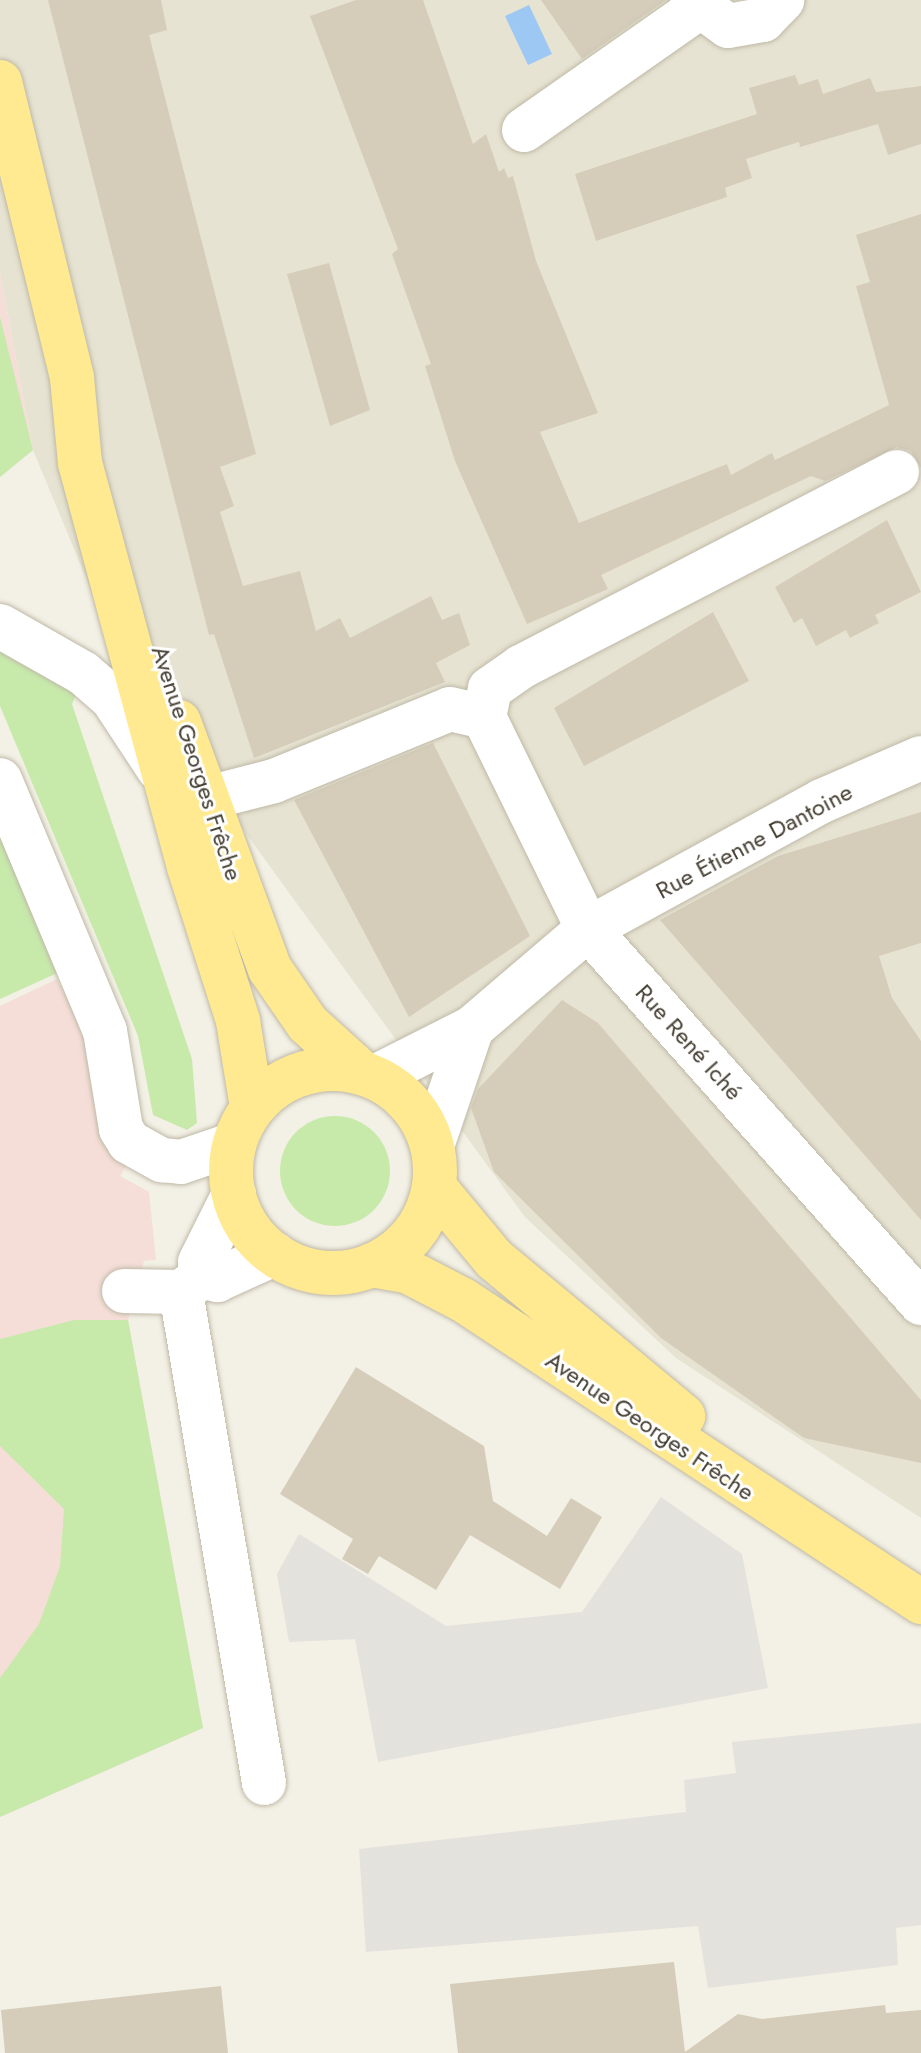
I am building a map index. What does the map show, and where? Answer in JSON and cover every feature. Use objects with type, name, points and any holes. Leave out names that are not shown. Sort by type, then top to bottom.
[{"type":"main road","name":"Avenue Georges Frêche","points":[[0,82],[72,378],[110,462],[241,1035],[243,1125]]},
{"type":"main road","name":"Avenue Georges Frêche","points":[[185,791],[270,969],[308,1024],[368,1074]]},
{"type":"main road","points":[[301,1073],[368,1074],[401,1093],[433,1143],[435,1188],[414,1235],[372,1265],[322,1272],[274,1254],[244,1222],[234,1194],[243,1125],[301,1073]]},
{"type":"main road","name":"Avenue Georges Frêche","points":[[435,1188],[494,1259],[655,1396],[921,1568]]},
{"type":"main road","name":"Avenue Georges Frêche","points":[[372,1265],[407,1271],[463,1300],[921,1602]]},
{"type":"street","points":[[524,130],[695,4],[728,26],[746,26],[763,20],[782,0]]},
{"type":"street","points":[[491,736],[490,689],[521,667],[897,472]]},
{"type":"street","points":[[0,626],[83,673],[112,698],[185,791],[299,773],[450,709],[491,736]]},
{"type":"street","name":"Rue René Iché","points":[[491,736],[588,929],[921,1303]]},
{"type":"street","name":"Rue Étienne Dantoine","points":[[368,1074],[472,1028],[588,929],[737,846],[921,758]]},
{"type":"street","points":[[0,780],[105,1031],[121,1129],[129,1142],[162,1160],[181,1162],[243,1125]]},
{"type":"street","points":[[433,1143],[472,1028]]},
{"type":"street","points":[[234,1194],[192,1284],[264,1783]]},
{"type":"street","points":[[124,1291],[217,1280],[274,1254]]},
{"type":"shaded area","points":[[0,0],[921,0],[921,1518],[676,1358],[525,1217],[239,824],[194,838],[33,450],[0,272]]},
{"type":"shaded area","points":[[0,272],[33,450],[0,477]]},
{"type":"shaded area","points":[[57,979],[89,1044],[99,1131],[128,1163],[120,1176],[149,1192],[156,1260],[144,1261],[128,1320],[203,1728],[0,1817],[0,1006]]},
{"type":"shaded area","points":[[661,1497],[742,1554],[768,1688],[378,1762],[355,1639],[289,1642],[277,1574],[299,1534],[446,1626],[582,1612]]},
{"type":"shaded area","points":[[921,1723],[921,1925],[896,1928],[898,1965],[708,1988],[698,1926],[366,1952],[359,1849],[686,1812],[684,1780],[736,1773],[732,1742]]},
{"type":"green space","points":[[0,317],[33,450],[0,477]]},
{"type":"green space","points":[[0,650],[81,683],[72,704],[192,1059],[197,1123],[187,1130],[153,1115],[138,1036],[0,706]]},
{"type":"green space","points":[[0,814],[66,969],[0,999]]},
{"type":"green space","points":[[335,1116],[356,1121],[374,1132],[385,1150],[390,1171],[385,1192],[374,1210],[356,1221],[335,1226],[314,1221],[296,1210],[285,1192],[280,1171],[285,1150],[296,1132],[314,1121]]},
{"type":"green space","points":[[74,1320],[128,1320],[203,1728],[0,1817],[0,1678],[39,1624],[60,1566],[64,1509],[0,1446],[0,1339]]},
{"type":"water","points":[[529,5],[552,54],[528,65],[505,16]]},
{"type":"building","points":[[48,0],[161,0],[167,30],[149,35],[256,454],[220,467],[234,506],[220,512],[243,586],[300,571],[316,631],[340,618],[350,638],[431,596],[442,620],[459,613],[470,645],[436,663],[445,682],[254,758],[214,634],[209,635]]},
{"type":"building","points":[[356,0],[423,0],[473,144],[486,134],[499,172],[504,168],[508,178],[513,176],[536,261],[598,413],[540,432],[579,523],[727,464],[731,475],[772,453],[775,460],[889,405],[856,286],[870,282],[856,235],[921,214],[921,468],[911,451],[897,447],[825,481],[811,476],[601,575],[608,589],[527,624],[455,461],[425,366],[431,364],[392,254],[398,249],[310,16]]},
{"type":"building","points":[[541,0],[666,0],[582,59]]},
{"type":"building","points":[[795,75],[799,85],[818,79],[823,94],[870,78],[876,92],[921,86],[921,144],[888,155],[878,124],[800,147],[799,142],[746,159],[752,178],[725,188],[727,197],[596,241],[575,174],[757,114],[749,88]]},
{"type":"building","points":[[329,263],[370,410],[330,426],[287,274]]},
{"type":"building","points":[[887,520],[921,592],[875,615],[879,623],[850,638],[846,630],[816,646],[802,618],[794,623],[775,587]]},
{"type":"building","points":[[713,612],[749,681],[584,766],[554,708]]},
{"type":"building","points":[[433,743],[530,936],[409,1017],[294,800]]},
{"type":"building","points":[[921,812],[921,943],[879,956],[892,998],[921,1041],[921,1220],[660,920],[778,856]]},
{"type":"building","points":[[562,1000],[598,1023],[921,1400],[921,1463],[804,1438],[661,1338],[494,1172],[471,1108],[478,1089]]},
{"type":"building","points":[[356,1367],[484,1446],[493,1501],[547,1536],[571,1498],[602,1517],[560,1589],[470,1535],[436,1590],[379,1556],[368,1574],[342,1559],[353,1539],[280,1494]]},
{"type":"building","points":[[674,1962],[685,2052],[738,2014],[762,2019],[885,2005],[886,2013],[921,2010],[921,2053],[458,2053],[450,1984]]},
{"type":"building","points":[[221,1986],[228,2053],[5,2053],[1,2010]]}]
